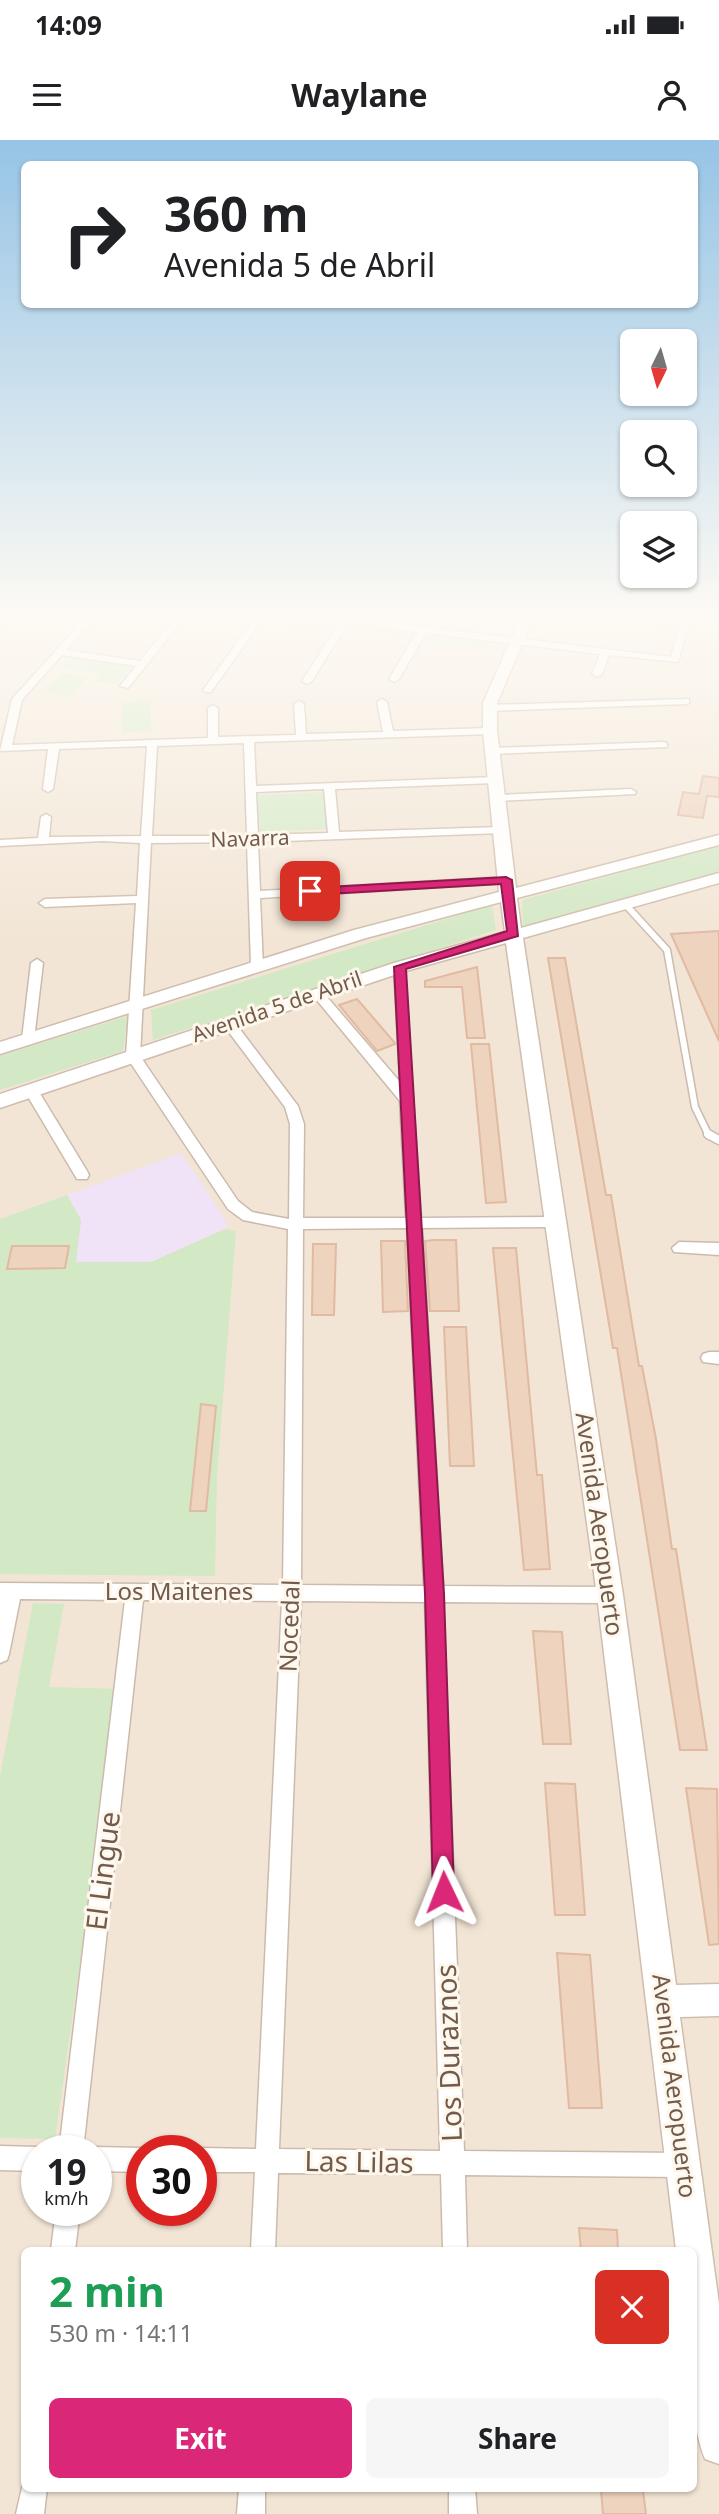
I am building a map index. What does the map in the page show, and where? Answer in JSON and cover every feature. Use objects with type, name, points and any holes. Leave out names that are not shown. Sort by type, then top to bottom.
[{"type":"main road","name":"Avenida Aeropuerto","points":[[490,731],[513,933],[610,1595]]},
{"type":"main road","name":"Avenida 5 de Abril","points":[[0,1048],[507,888],[719,840]]},
{"type":"main road","name":"Avenida 5 de Abril","points":[[0,1101],[400,967],[513,933],[719,878]]},
{"type":"main road","points":[[480,943],[517,958]]},
{"type":"main road","points":[[664,2001],[719,2000]]},
{"type":"main road","name":"Avenida Aeropuerto","points":[[664,2001],[694,2247]]},
{"type":"main road","name":"Avenida Aeropuerto","points":[[697,2269],[719,2445]]},
{"type":"street","points":[[10,723],[3,748],[490,731]]},
{"type":"street","points":[[212,723],[213,740]]},
{"type":"street","points":[[301,723],[302,737]]},
{"type":"street","points":[[386,723],[388,734]]},
{"type":"street","name":"Avenida Aeropuerto","points":[[490,723],[490,731]]},
{"type":"street","points":[[248,739],[257,966]]},
{"type":"street","points":[[152,742],[134,1056],[233,1205],[248,1216],[270,1223],[295,1225],[556,1222]]},
{"type":"street","points":[[492,751],[663,745]]},
{"type":"street","points":[[48,789],[54,746]]},
{"type":"street","points":[[250,789],[495,780]]},
{"type":"street","points":[[329,786],[334,836]]},
{"type":"street","points":[[497,798],[631,792]]},
{"type":"street","points":[[43,841],[46,817]]},
{"type":"street","name":"Navarra","points":[[0,843],[103,838],[252,839],[501,830]]},
{"type":"street","points":[[254,895],[507,888]]},
{"type":"street","points":[[45,903],[143,899]]},
{"type":"street","points":[[28,1039],[37,963]]},
{"type":"street","name":"Los Duraznos","points":[[400,967],[434,1594],[455,2247]]},
{"type":"street","points":[[317,993],[407,1100]]},
{"type":"street","name":"Nocedal","points":[[228,1023],[296,1115],[292,1593],[263,2247]]},
{"type":"street","points":[[31,1090],[82,1175]]},
{"type":"street","points":[[679,1248],[719,1249]]},
{"type":"street","points":[[0,1654],[6,1591]]},
{"type":"street","name":"Los Maitenes","points":[[6,1591],[610,1595]]},
{"type":"street","name":"El Lingue","points":[[73,2135],[135,1592]]},
{"type":"street","name":"Avenida Aeropuerto","points":[[610,1595],[664,2001]]},
{"type":"street","points":[[0,2158],[21,2159]]},
{"type":"street","name":"Las Lilas","points":[[217,2160],[684,2165]]},
{"type":"street","points":[[63,2247],[66,2226]]},
{"type":"street","points":[[30,2514],[33,2492]]},
{"type":"street","points":[[251,2514],[253,2492]]},
{"type":"street","points":[[463,2492],[463,2514]]},
{"type":"lane","points":[[625,904],[667,950],[695,1107],[710,1137],[719,1140]]},
{"type":"shaded area","points":[[0,723],[719,723],[719,2514],[0,2514]]},
{"type":"shaded area","points":[[181,1153],[228,1224],[225,1229],[151,1262],[75,1262],[81,1220],[67,1195]]},
{"type":"green space","points":[[122,723],[151,723],[151,731],[122,732]]},
{"type":"green space","points":[[323,792],[328,829],[260,832],[257,795]]},
{"type":"green space","points":[[719,845],[719,872],[523,926],[522,900]]},
{"type":"green space","points":[[492,905],[496,930],[153,1040],[151,1010]]},
{"type":"green space","points":[[128,1016],[123,1051],[0,1090],[0,1056]]},
{"type":"green space","points":[[67,1195],[81,1220],[76,1262],[151,1262],[225,1229],[236,1231],[217,1476],[215,1576],[0,1574],[0,1219]]},
{"type":"green space","points":[[33,1603],[64,1604],[49,1687],[119,1689],[56,2135],[0,2138],[0,1776]]},
{"type":"building","points":[[703,776],[719,778],[719,797],[707,796],[703,818],[678,815],[683,792],[699,794]]},
{"type":"building","points":[[719,931],[719,1041],[671,934]]},
{"type":"building","points":[[548,958],[565,958],[606,1195],[611,1195],[639,1366],[642,1366],[656,1439],[672,1549],[676,1549],[707,1750],[680,1750],[617,1348],[613,1348]]},
{"type":"building","points":[[477,967],[485,1038],[467,1038],[462,987],[425,987],[425,981]]},
{"type":"building","points":[[357,999],[395,1044],[377,1051],[339,1005]]},
{"type":"building","points":[[471,1044],[489,1044],[506,1202],[486,1203]]},
{"type":"building","points":[[456,1240],[459,1311],[430,1311],[425,1241]]},
{"type":"building","points":[[381,1241],[405,1241],[408,1311],[383,1312]]},
{"type":"building","points":[[313,1244],[336,1244],[334,1315],[312,1315]]},
{"type":"building","points":[[12,1246],[69,1246],[65,1268],[7,1269]]},
{"type":"building","points":[[493,1248],[516,1248],[537,1475],[542,1475],[550,1569],[524,1570]]},
{"type":"building","points":[[444,1327],[466,1327],[474,1466],[450,1466]]},
{"type":"building","points":[[201,1404],[216,1406],[206,1511],[190,1511]]},
{"type":"building","points":[[533,1631],[562,1632],[571,1744],[543,1744]]},
{"type":"building","points":[[545,1783],[575,1784],[585,1915],[555,1915]]},
{"type":"building","points":[[686,1788],[717,1789],[719,1944],[709,1945]]},
{"type":"building","points":[[557,1953],[590,1955],[602,2108],[569,2108]]},
{"type":"building","points":[[579,2228],[617,2230],[618,2247],[581,2247]]},
{"type":"building","points":[[601,2492],[643,2492],[646,2514],[603,2514]]},
{"type":"route","points":[[310,891],[506,880],[512,924],[513,933],[400,967],[434,1594],[444,1892]]}]
